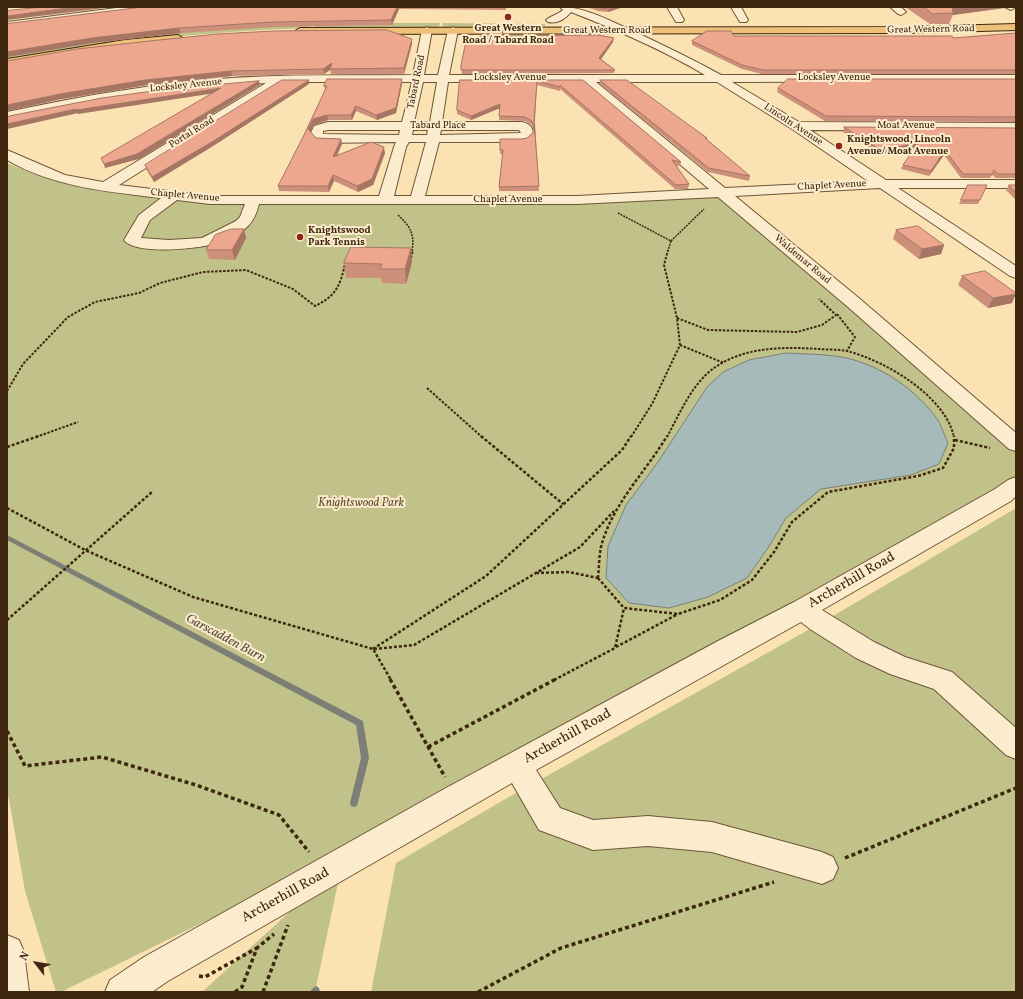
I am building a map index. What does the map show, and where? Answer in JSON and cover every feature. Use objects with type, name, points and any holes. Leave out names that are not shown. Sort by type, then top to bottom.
[{"type":"main road","name":"Great Western Road","points":[[790,20],[936,20],[996,18]]},
{"type":"main road","name":"Great Western Road","points":[[547,20],[600,20]]},
{"type":"main road","points":[[729,20],[747,20]]},
{"type":"main road","name":"Great Western Road","points":[[292,31],[426,24],[910,30],[1016,27]]},
{"type":"main road","points":[[99,37],[177,28]]},
{"type":"main road","points":[[7,62],[125,43],[186,37]]},
{"type":"street","points":[[7,25],[145,7]]},
{"type":"street","points":[[672,7],[678,20]]},
{"type":"street","points":[[736,7],[747,20]]},
{"type":"street","points":[[547,20],[561,17],[567,8]]},
{"type":"street","name":"Lincoln Avenue","points":[[567,8],[600,20],[623,26],[720,78],[796,126],[1016,273]]},
{"type":"street","name":"Tabard Road","points":[[385,201],[400,147],[406,139],[407,126],[419,78],[426,24]]},
{"type":"street","points":[[417,200],[433,139],[453,24]]},
{"type":"street","name":"Locksley Avenue","points":[[7,116],[69,102],[181,85],[280,79],[1016,78]]},
{"type":"street","name":"Portal Road","points":[[105,187],[280,79]]},
{"type":"street","name":"Waldemar Road","points":[[586,79],[854,303],[1016,444]]},
{"type":"street","name":"Tabard Place","points":[[328,126],[407,126],[522,126],[527,129],[527,135],[522,138],[433,139],[321,138],[316,135],[318,129],[328,126]]},
{"type":"street","name":"Moat Avenue","points":[[796,126],[1016,127]]},
{"type":"street","name":"Chaplet Avenue","points":[[7,154],[17,160],[61,178],[105,187],[210,200],[577,200],[881,184],[1016,184]]},
{"type":"street","points":[[173,196],[144,218],[132,240],[134,242],[146,244],[198,243],[208,241],[244,222],[254,200]]},
{"type":"street","name":"Archerhill Road","points":[[122,992],[156,969],[457,798],[803,609],[1003,495],[1016,485]]},
{"type":"street","points":[[803,609],[819,622],[865,650],[899,666],[942,680],[1016,746]]},
{"type":"street","points":[[517,765],[550,819],[594,835],[648,831],[712,837],[822,868]]},
{"type":"street","points":[[7,953],[12,992]]},
{"type":"path","points":[[373,649],[486,576],[622,450],[652,404],[680,345],[677,318],[664,265],[671,241],[706,206]]},
{"type":"path","points":[[615,212],[671,241]]},
{"type":"path","points":[[402,213],[396,213],[410,226],[415,240],[411,260]]},
{"type":"path","points":[[7,391],[23,364],[68,317],[95,302],[139,293],[160,283],[203,272],[246,270],[294,289],[315,306],[334,294],[347,260]]},
{"type":"path","points":[[677,318],[708,330],[741,332],[797,332],[822,325],[854,303]]},
{"type":"path","points":[[836,315],[855,337],[847,351]]},
{"type":"path","points":[[680,345],[724,362]]},
{"type":"path","points":[[7,508],[85,550],[193,597],[373,649],[414,645],[580,547],[616,510],[663,443],[694,390],[716,367],[740,354],[783,347],[847,351],[869,358],[897,373],[920,389],[950,420],[956,440],[953,450],[943,468],[918,476],[828,492],[792,522],[774,552],[752,580],[720,600],[678,614],[428,747]]},
{"type":"path","points":[[427,388],[479,434],[563,504]]},
{"type":"path","points":[[7,446],[78,422]]},
{"type":"path","points":[[956,440],[993,448]]},
{"type":"path","points":[[7,620],[72,561],[152,492]]},
{"type":"path","points":[[598,578],[601,548],[616,510]]},
{"type":"path","points":[[536,573],[569,572],[598,578],[624,608],[678,614]]},
{"type":"path","points":[[615,648],[624,608]]},
{"type":"path","points":[[373,649],[457,798]]},
{"type":"path","points":[[7,731],[25,766],[102,757],[196,785],[279,814],[326,873]]},
{"type":"path","points":[[822,868],[1016,788]]},
{"type":"path","points":[[478,992],[561,948],[777,881]]},
{"type":"path","points":[[263,992],[289,922]]},
{"type":"green space","points":[[311,23],[310,28],[272,29],[158,38],[83,47],[7,59],[7,54],[127,36]]},
{"type":"green space","points":[[315,23],[440,23],[439,28],[314,28]]},
{"type":"green space","points":[[443,23],[545,24],[545,28],[442,28]]},
{"type":"green space","name":"Knightswood Park","points":[[7,163],[36,175],[60,182],[210,200],[385,201],[721,192],[1016,444],[1016,485],[457,798],[61,992],[56,992],[25,891],[7,793]]},
{"type":"green space","points":[[1016,508],[1016,992],[371,992],[396,863],[502,801],[828,619]]},
{"type":"green space","points":[[342,864],[315,992],[202,992]]},
{"type":"shaded area","points":[[787,353],[829,355],[850,359],[864,363],[891,376],[915,394],[937,419],[941,426],[948,443],[939,464],[911,475],[821,489],[786,518],[768,548],[747,578],[708,597],[669,608],[629,603],[606,578],[608,546],[626,505],[658,462],[707,387],[723,372],[749,360]]},
{"type":"building","points":[[42,7],[75,7],[7,16],[7,11]]},
{"type":"building","points":[[143,7],[397,7],[391,20],[273,22],[179,28],[92,38],[7,52],[7,24]]},
{"type":"building","points":[[597,7],[613,7],[609,9]]},
{"type":"building","points":[[924,7],[952,7],[953,13],[933,14]]},
{"type":"building","points":[[387,30],[412,39],[404,68],[330,69],[332,63],[323,69],[231,71],[145,80],[60,94],[7,105],[7,61],[77,49],[217,34],[274,31]]},
{"type":"building","points":[[498,31],[503,31],[502,36],[598,35],[614,38],[599,58],[615,70],[461,70],[466,41]]},
{"type":"building","points":[[707,31],[731,31],[734,36],[952,36],[953,38],[1016,33],[1016,70],[763,70],[742,65],[692,41]]},
{"type":"building","points":[[327,79],[402,79],[396,108],[376,115],[356,106],[351,115],[327,115],[313,119],[308,129],[316,138],[341,139],[333,157],[371,142],[384,147],[372,179],[357,186],[333,175],[328,186],[278,186],[327,86],[324,86]]},
{"type":"building","points":[[788,79],[1016,79],[1016,117],[826,116],[778,88]]},
{"type":"building","points":[[282,80],[309,80],[212,142],[152,177],[145,165]]},
{"type":"building","points":[[460,80],[583,80],[681,162],[672,160],[689,184],[676,185],[560,85],[560,87],[537,81],[534,121],[535,130],[532,121],[525,117],[499,116],[500,104],[471,116],[457,110]]},
{"type":"building","points":[[600,80],[627,80],[707,138],[705,138],[750,176],[709,168]]},
{"type":"building","points":[[259,81],[137,154],[104,164],[101,158],[221,88],[76,109],[7,124],[7,118],[9,116],[102,98],[167,89]]},
{"type":"building","points":[[844,127],[1016,128],[1016,174],[998,174],[994,170],[992,174],[963,174],[945,150],[931,171],[903,165],[918,143],[881,150]]},
{"type":"building","points":[[535,131],[539,186],[499,187],[503,150],[500,150],[500,139],[527,138]]},
{"type":"building","points":[[968,185],[987,185],[980,200],[961,200]]},
{"type":"building","points":[[1009,185],[1016,185],[1016,193]]},
{"type":"building","points":[[918,226],[944,245],[922,249],[896,230]]},
{"type":"building","points":[[231,229],[244,229],[232,250],[206,250],[215,235]]},
{"type":"building","points":[[351,247],[411,248],[405,269],[380,269],[382,264],[344,263]]},
{"type":"building","points":[[985,271],[1016,294],[993,298],[962,276]]},
{"type":"waterway","name":"Garscadden Burn","points":[[7,537],[360,723],[365,758],[354,803]]},
{"type":"place","name":"Great Western Road / Tabard Road","points":[[508,17]]},
{"type":"place","name":"Knightswood, Lincoln Avenue/ Moat Avenue","points":[[839,146]]},
{"type":"place","name":"Knightswood Park Tennis","points":[[300,237]]}]
